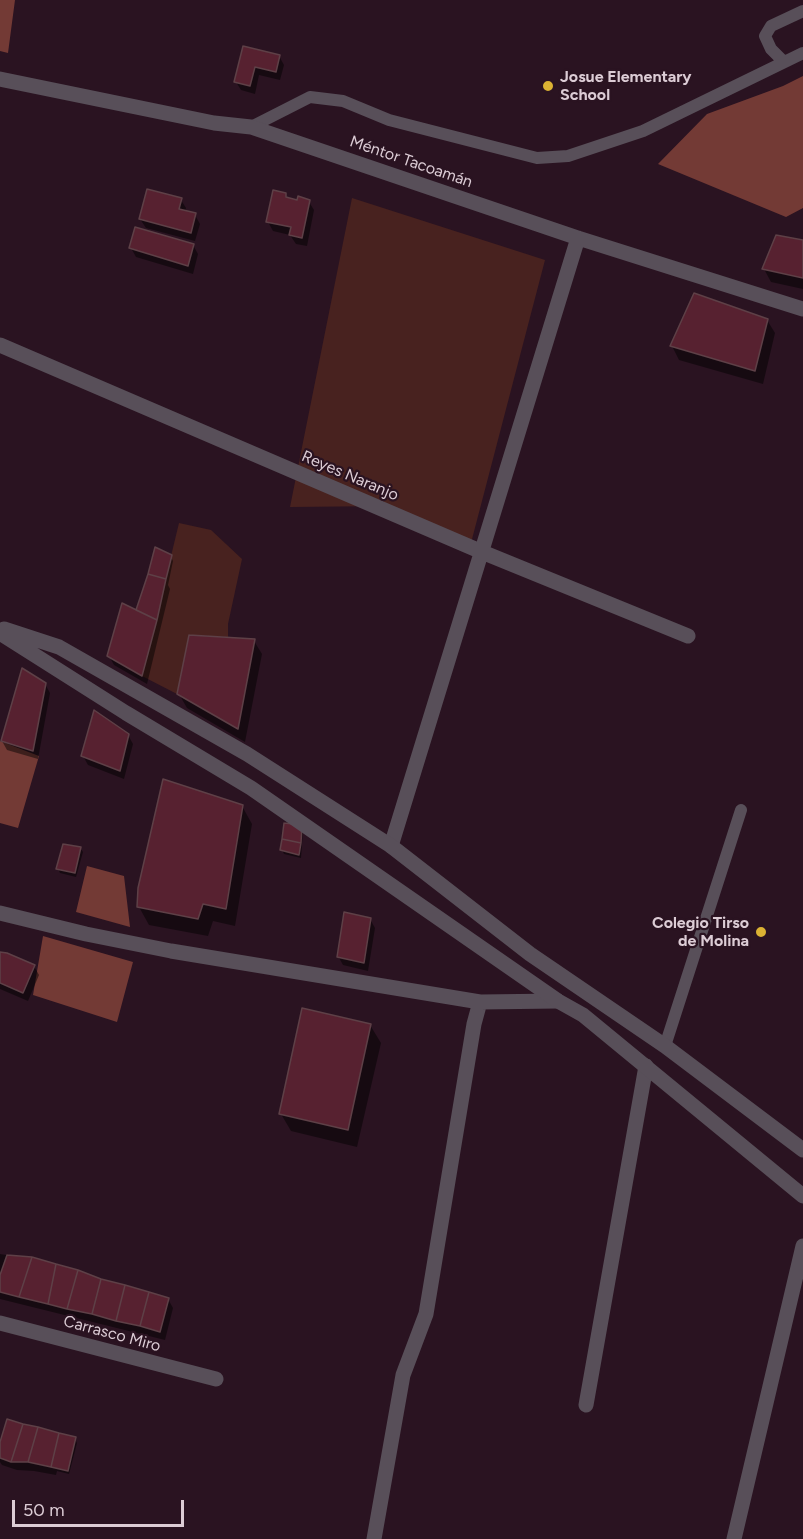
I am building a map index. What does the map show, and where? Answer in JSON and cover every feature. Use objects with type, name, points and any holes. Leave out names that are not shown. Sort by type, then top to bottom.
[{"type":"street","name":"Méntor Tacoamán","points":[[0,79],[214,123],[251,127],[578,238],[803,309]]},
{"type":"street","points":[[391,846],[578,238]]},
{"type":"street","name":"Reyes Naranjo","points":[[0,345],[482,552],[688,636]]},
{"type":"street","points":[[0,628],[59,647],[247,754],[391,846],[530,954],[665,1046],[803,1150]]},
{"type":"street","points":[[0,633],[251,788],[558,1001],[583,1015],[803,1196]]},
{"type":"street","points":[[0,913],[171,951],[480,1002],[558,1001]]},
{"type":"street","points":[[374,1539],[403,1376],[426,1314],[474,1024],[480,1002]]},
{"type":"street","points":[[586,1405],[646,1066]]},
{"type":"street","points":[[734,1539],[803,1246]]},
{"type":"street","name":"Carrasco Miro","points":[[0,1323],[216,1379]]},
{"type":"lane","points":[[783,61],[771,50],[765,36],[771,26],[803,11]]},
{"type":"lane","points":[[251,127],[310,97],[343,101],[389,120],[537,158],[568,156],[643,131],[803,53]]},
{"type":"lane","points":[[665,1046],[741,810]]},
{"type":"shaded area","points":[[0,0],[15,0],[8,53],[0,51]]},
{"type":"shaded area","points":[[803,76],[803,208],[786,217],[658,164],[707,114],[783,86]]},
{"type":"shaded area","points":[[352,198],[545,260],[471,543],[388,506],[290,507]]},
{"type":"shaded area","points":[[179,523],[211,530],[242,559],[228,624],[228,637],[189,635],[177,694],[142,676]]},
{"type":"shaded area","points":[[0,741],[39,756],[18,828],[0,823]]},
{"type":"shaded area","points":[[87,866],[124,876],[130,927],[76,912]]},
{"type":"shaded area","points":[[43,936],[133,962],[117,1022],[33,995]]},
{"type":"building","points":[[243,46],[280,55],[276,72],[255,67],[250,86],[234,82]]},
{"type":"building","points":[[147,189],[182,198],[179,209],[196,213],[191,233],[139,219]]},
{"type":"building","points":[[273,190],[286,193],[286,197],[297,200],[298,196],[310,200],[302,238],[289,235],[291,227],[266,222]]},
{"type":"building","points":[[135,227],[194,244],[188,266],[129,248]]},
{"type":"building","points":[[776,235],[803,240],[803,278],[762,269]]},
{"type":"building","points":[[694,293],[768,319],[755,371],[670,346]]},
{"type":"building","points":[[155,547],[172,555],[166,579],[148,574]]},
{"type":"building","points":[[148,574],[166,579],[157,620],[136,610]]},
{"type":"building","points":[[122,603],[157,620],[142,676],[107,656]]},
{"type":"building","points":[[189,635],[255,639],[238,729],[177,694]]},
{"type":"building","points":[[22,668],[46,683],[33,751],[1,741]]},
{"type":"building","points":[[94,710],[129,734],[120,771],[81,756]]},
{"type":"building","points":[[163,779],[243,805],[226,909],[203,904],[198,919],[137,907],[138,888]]},
{"type":"building","points":[[284,823],[302,825],[301,843],[282,839]]},
{"type":"building","points":[[282,839],[301,843],[299,855],[280,850]]},
{"type":"building","points":[[63,844],[81,847],[75,873],[56,869]]},
{"type":"building","points":[[344,912],[371,918],[364,963],[337,957]]},
{"type":"building","points":[[0,952],[35,965],[23,993],[0,983]]},
{"type":"building","points":[[302,1008],[371,1024],[348,1130],[279,1114]]},
{"type":"building","points":[[7,1255],[32,1257],[19,1297],[0,1292],[0,1275]]},
{"type":"building","points":[[32,1257],[56,1264],[48,1304],[19,1297]]},
{"type":"building","points":[[56,1264],[78,1270],[67,1309],[48,1304]]},
{"type":"building","points":[[78,1270],[101,1279],[92,1314],[67,1309]]},
{"type":"building","points":[[101,1279],[125,1285],[116,1321],[92,1314]]},
{"type":"building","points":[[125,1285],[149,1292],[140,1326],[116,1321]]},
{"type":"building","points":[[149,1292],[169,1298],[160,1332],[140,1326]]},
{"type":"building","points":[[7,1419],[23,1424],[11,1462],[0,1458],[0,1442]]},
{"type":"building","points":[[23,1424],[38,1427],[28,1462],[11,1462]]},
{"type":"building","points":[[38,1427],[59,1433],[51,1467],[28,1462]]},
{"type":"building","points":[[59,1433],[76,1437],[68,1471],[51,1467]]},
{"type":"place","name":"Josue Elementary School","points":[[548,86]]},
{"type":"place","name":"Colegio Tirso de Molina","points":[[761,932]]}]
